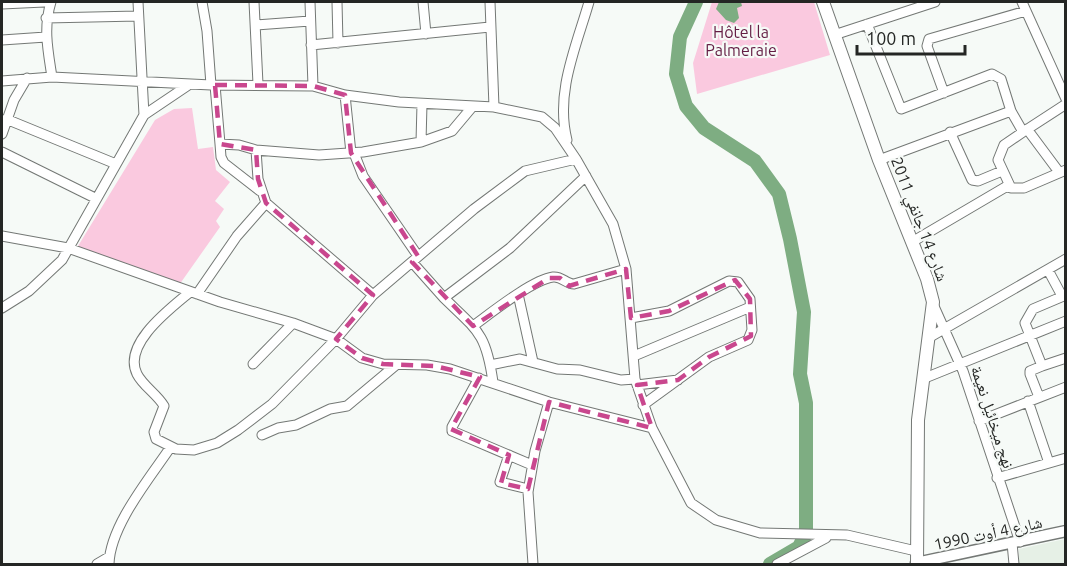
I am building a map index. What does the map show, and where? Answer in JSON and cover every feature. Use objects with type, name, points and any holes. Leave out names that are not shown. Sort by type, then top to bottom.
[{"type":"main road","name":"شارع 14 جانفي 2011","points":[[823,2],[879,160],[933,302],[918,420],[916,559]]},
{"type":"street","points":[[2,3],[45,2]]},
{"type":"street","points":[[51,2],[46,18],[46,37],[52,77]]},
{"type":"street","points":[[138,2],[144,115]]},
{"type":"street","points":[[202,2],[220,157],[224,163],[260,191]]},
{"type":"street","points":[[254,2],[258,84]]},
{"type":"street","points":[[310,2],[313,86]]},
{"type":"street","points":[[337,2],[338,43]]},
{"type":"street","points":[[423,2],[426,34]]},
{"type":"street","points":[[494,108],[490,2],[496,2]]},
{"type":"street","points":[[569,148],[561,116],[562,95],[589,2]]},
{"type":"street","points":[[834,35],[929,2]]},
{"type":"street","points":[[1022,2],[1065,99]]},
{"type":"street","points":[[944,93],[927,46],[929,39],[1026,11]]},
{"type":"street","points":[[46,18],[138,16]]},
{"type":"street","points":[[256,25],[310,21]]},
{"type":"street","points":[[867,24],[898,106],[904,109],[986,76],[996,75],[1002,81],[1011,111],[1025,130],[1062,171],[1018,189],[1009,185],[1002,171],[998,160],[1002,147],[1025,130],[1065,104]]},
{"type":"street","points":[[310,45],[490,27]]},
{"type":"street","points":[[2,40],[46,37]]},
{"type":"street","points":[[2,81],[52,77],[213,85],[313,86],[345,95],[422,104],[494,108],[542,117],[555,128],[569,148],[613,224],[626,269],[636,382],[652,428],[684,493],[697,509],[716,520],[741,528],[773,535],[828,537],[847,535],[916,559]]},
{"type":"street","points":[[2,134],[14,100],[27,78]]},
{"type":"street","points":[[2,308],[50,273],[62,260],[144,115],[190,84]]},
{"type":"street","points":[[345,95],[352,153],[363,176],[415,259],[444,298],[473,326],[486,346],[493,382]]},
{"type":"street","points":[[2,108],[14,100]]},
{"type":"street","points":[[421,142],[422,104]]},
{"type":"street","points":[[220,144],[239,145],[286,154],[352,153],[421,142],[452,131],[473,106]]},
{"type":"street","points":[[879,160],[1011,111]]},
{"type":"street","points":[[6,119],[116,164]]},
{"type":"street","points":[[950,132],[972,180],[978,181],[1002,171]]},
{"type":"street","points":[[256,150],[260,191],[266,203],[373,295]]},
{"type":"street","points":[[2,152],[95,198]]},
{"type":"street","points":[[266,203],[194,293],[151,325],[134,360],[137,374],[164,406],[154,436],[170,448],[182,450],[204,447],[238,430],[272,404],[336,339],[373,295],[519,175],[576,159]]},
{"type":"street","points":[[444,298],[510,248],[586,176]]},
{"type":"street","points":[[912,242],[1009,185]]},
{"type":"street","points":[[4,234],[68,248],[194,293],[293,322],[336,339],[362,358],[396,365],[435,366],[493,382],[549,402],[652,428]]},
{"type":"street","points":[[930,337],[1065,259]]},
{"type":"street","points":[[473,326],[518,294],[554,277],[574,284],[626,269]]},
{"type":"street","points":[[1042,366],[1025,323],[1029,313],[1064,295],[1048,270]]},
{"type":"street","points":[[631,318],[669,311],[735,280],[750,299],[748,308],[752,330],[748,340],[709,357],[643,405]]},
{"type":"street","points":[[518,294],[533,362]]},
{"type":"street","name":"نهج ميخائيل نعيمة","points":[[933,302],[959,363],[997,478],[1016,542],[1014,564]]},
{"type":"street","points":[[634,356],[748,308]]},
{"type":"street","points":[[925,378],[1065,321]]},
{"type":"street","points":[[253,364],[293,322]]},
{"type":"street","points":[[1040,397],[1030,371],[1065,358]]},
{"type":"street","points":[[490,365],[516,359],[557,369],[580,370],[636,382],[678,380]]},
{"type":"street","points":[[262,435],[278,428],[296,425],[330,409],[347,406],[396,365]]},
{"type":"street","points":[[479,378],[451,429],[532,465]]},
{"type":"street","points":[[979,421],[1065,387]]},
{"type":"street","points":[[1028,401],[1049,463]]},
{"type":"street","points":[[533,564],[528,489],[549,402]]},
{"type":"street","points":[[97,564],[109,561],[131,507],[170,448]]},
{"type":"street","points":[[509,455],[501,483],[528,489]]},
{"type":"street","points":[[997,478],[1065,458]]},
{"type":"street","name":"شارع 4 أوت 1990","points":[[916,559],[1065,531]]},
{"type":"street","points":[[777,564],[828,537]]},
{"type":"highlighted area","points":[[215,85],[313,86],[345,95],[351,153],[418,256],[412,262],[473,326],[549,278],[560,278],[569,286],[626,269],[631,318],[669,311],[735,280],[750,299],[751,336],[709,357],[678,380],[637,385],[652,428],[549,402],[528,489],[501,483],[509,455],[451,429],[480,377],[435,366],[383,364],[362,358],[336,339],[373,295],[266,203],[258,179],[256,150],[220,144]]},
{"type":"shaded area","points":[[719,2],[741,2],[742,6],[737,8],[739,18],[734,23],[726,20],[716,9]]},
{"type":"shaded area","points":[[1065,539],[1065,564],[1019,564],[1019,549]]},
{"type":"green space","name":"Hôtel la Palmeraie","points":[[712,2],[814,2],[830,55],[697,94],[693,63]]},
{"type":"green space","points":[[192,108],[198,149],[213,147],[216,170],[230,182],[215,201],[224,209],[216,221],[220,227],[177,288],[75,251],[155,120],[174,109]]},
{"type":"waterway","points":[[696,2],[680,37],[676,74],[686,106],[704,128],[755,161],[779,194],[804,312],[800,374],[806,403],[806,533],[799,547],[770,564]]}]
